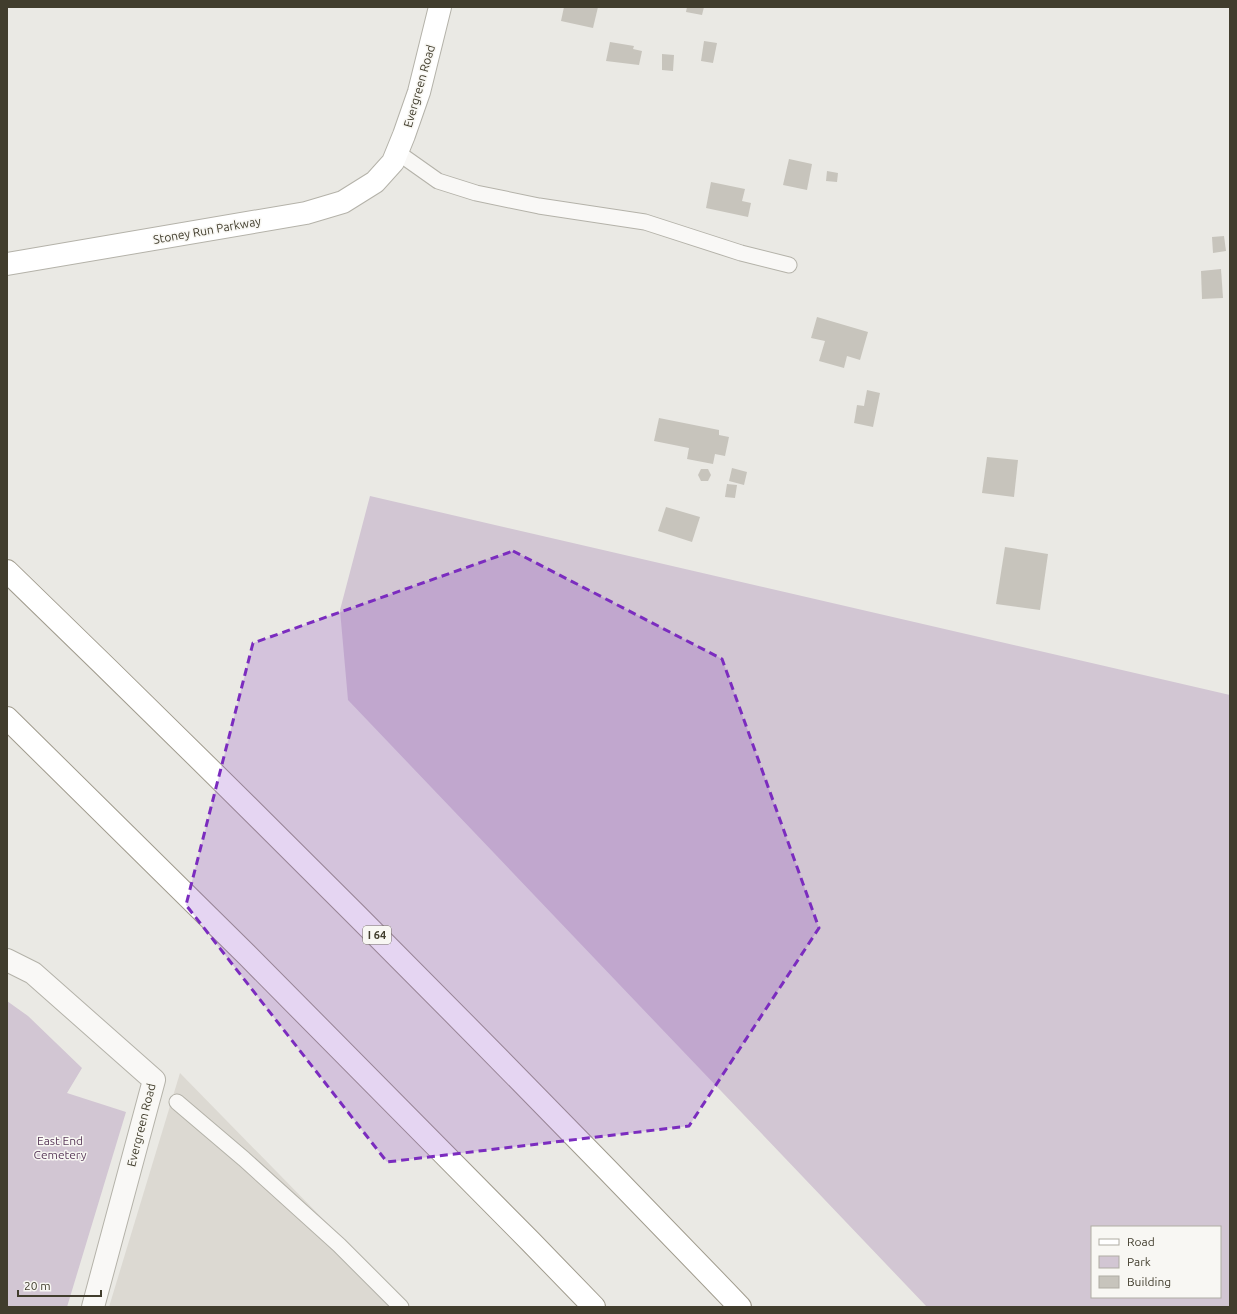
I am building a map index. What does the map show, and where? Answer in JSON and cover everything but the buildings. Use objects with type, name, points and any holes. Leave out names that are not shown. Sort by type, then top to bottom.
[{"type":"main road","name":"Evergreen Road","points":[[395,157],[419,92],[440,7]]},
{"type":"main road","name":"Stoney Run Parkway","points":[[7,264],[306,213],[343,202],[375,182],[395,157]]},
{"type":"main road","name":"I 64","points":[[7,571],[312,869],[603,1165],[740,1307]]},
{"type":"main road","points":[[7,718],[254,962],[594,1307]]},
{"type":"street","name":"Evergreen Road","points":[[7,960],[34,973],[154,1080],[93,1307]]},
{"type":"lane","points":[[395,157],[438,181],[476,193],[539,206],[645,222],[741,252],[789,265]]},
{"type":"lane","points":[[177,1102],[244,1159],[339,1245],[401,1307]]},
{"type":"highlighted area","points":[[513,551],[722,659],[819,928],[689,1126],[387,1162],[186,905],[253,643]]},
{"type":"shaded area","points":[[180,1073],[409,1307],[109,1307]]},
{"type":"green space","points":[[370,496],[1230,695],[1230,1307],[927,1307],[348,700],[340,610]]},
{"type":"green space","name":"East End Cemetery","points":[[7,1001],[28,1016],[82,1068],[67,1093],[126,1112],[67,1307],[7,1307]]}]
